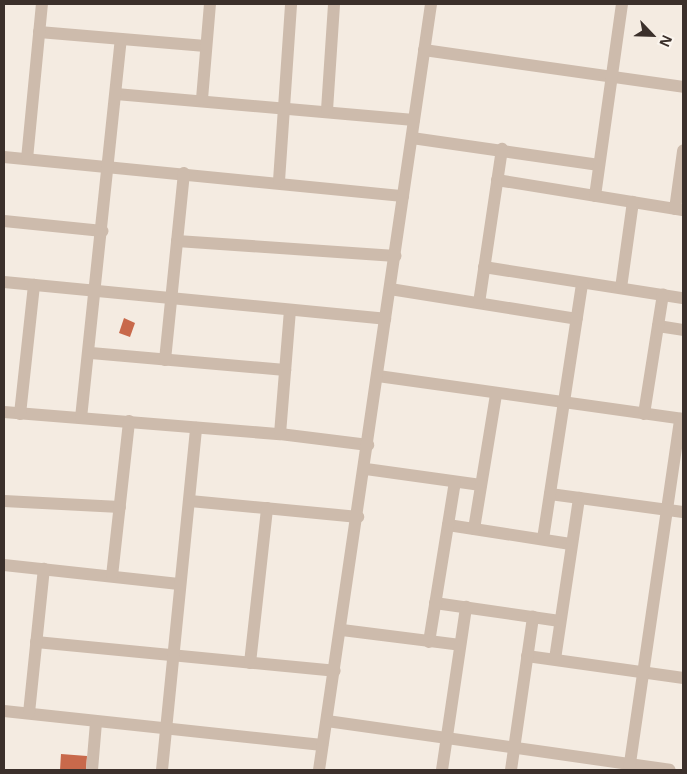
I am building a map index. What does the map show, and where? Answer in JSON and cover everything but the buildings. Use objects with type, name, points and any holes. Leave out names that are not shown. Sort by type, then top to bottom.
[{"type":"street","points":[[27,159],[42,4]]},
{"type":"street","points":[[202,99],[210,4]]},
{"type":"street","points":[[279,180],[282,107],[292,4]]},
{"type":"street","points":[[327,110],[334,4]]},
{"type":"street","points":[[319,770],[366,469],[385,319],[431,4]]},
{"type":"street","points":[[594,196],[622,4]]},
{"type":"street","points":[[39,32],[205,46]]},
{"type":"street","points":[[81,418],[91,353],[121,39]]},
{"type":"street","points":[[424,50],[683,87]]},
{"type":"street","points":[[116,94],[202,99],[414,120]]},
{"type":"street","points":[[412,138],[502,149],[598,165]]},
{"type":"street","points":[[479,303],[502,149]]},
{"type":"street","points":[[497,180],[679,209],[683,151]]},
{"type":"street","points":[[4,157],[108,168],[279,180],[403,196]]},
{"type":"street","points":[[165,360],[184,173]]},
{"type":"street","points":[[621,288],[633,202]]},
{"type":"street","points":[[4,221],[102,231]]},
{"type":"street","points":[[177,241],[395,256]]},
{"type":"street","points":[[484,267],[683,298]]},
{"type":"street","points":[[4,282],[385,319]]},
{"type":"street","points":[[543,539],[582,283]]},
{"type":"street","points":[[20,414],[34,285]]},
{"type":"street","points":[[390,289],[577,319]]},
{"type":"street","points":[[644,414],[663,294]]},
{"type":"street","points":[[280,434],[290,310]]},
{"type":"street","points":[[658,326],[683,330]]},
{"type":"street","points":[[91,353],[285,370]]},
{"type":"street","points":[[378,376],[682,419],[629,767]]},
{"type":"street","points":[[474,529],[496,394]]},
{"type":"street","points":[[4,412],[280,434],[368,445]]},
{"type":"street","points":[[112,576],[128,421]]},
{"type":"street","points":[[162,770],[168,730],[179,584],[190,501],[196,428]]},
{"type":"street","points":[[366,469],[481,485]]},
{"type":"street","points":[[430,642],[455,482]]},
{"type":"street","points":[[550,494],[683,512]]},
{"type":"street","points":[[555,659],[579,498]]},
{"type":"street","points":[[4,501],[120,507]]},
{"type":"street","points":[[190,501],[358,516]]},
{"type":"street","points":[[250,663],[267,508]]},
{"type":"street","points":[[448,525],[571,544]]},
{"type":"street","points":[[4,566],[179,584]]},
{"type":"street","points":[[29,713],[44,570]]},
{"type":"street","points":[[435,602],[560,621]]},
{"type":"street","points":[[442,770],[466,607]]},
{"type":"street","points":[[511,770],[533,617]]},
{"type":"street","points":[[342,630],[460,645]]},
{"type":"street","points":[[36,642],[335,671]]},
{"type":"street","points":[[528,656],[683,678]]},
{"type":"street","points":[[4,711],[322,745]]},
{"type":"street","points":[[92,770],[96,722]]},
{"type":"street","points":[[327,722],[446,737],[629,767],[670,770]]}]
